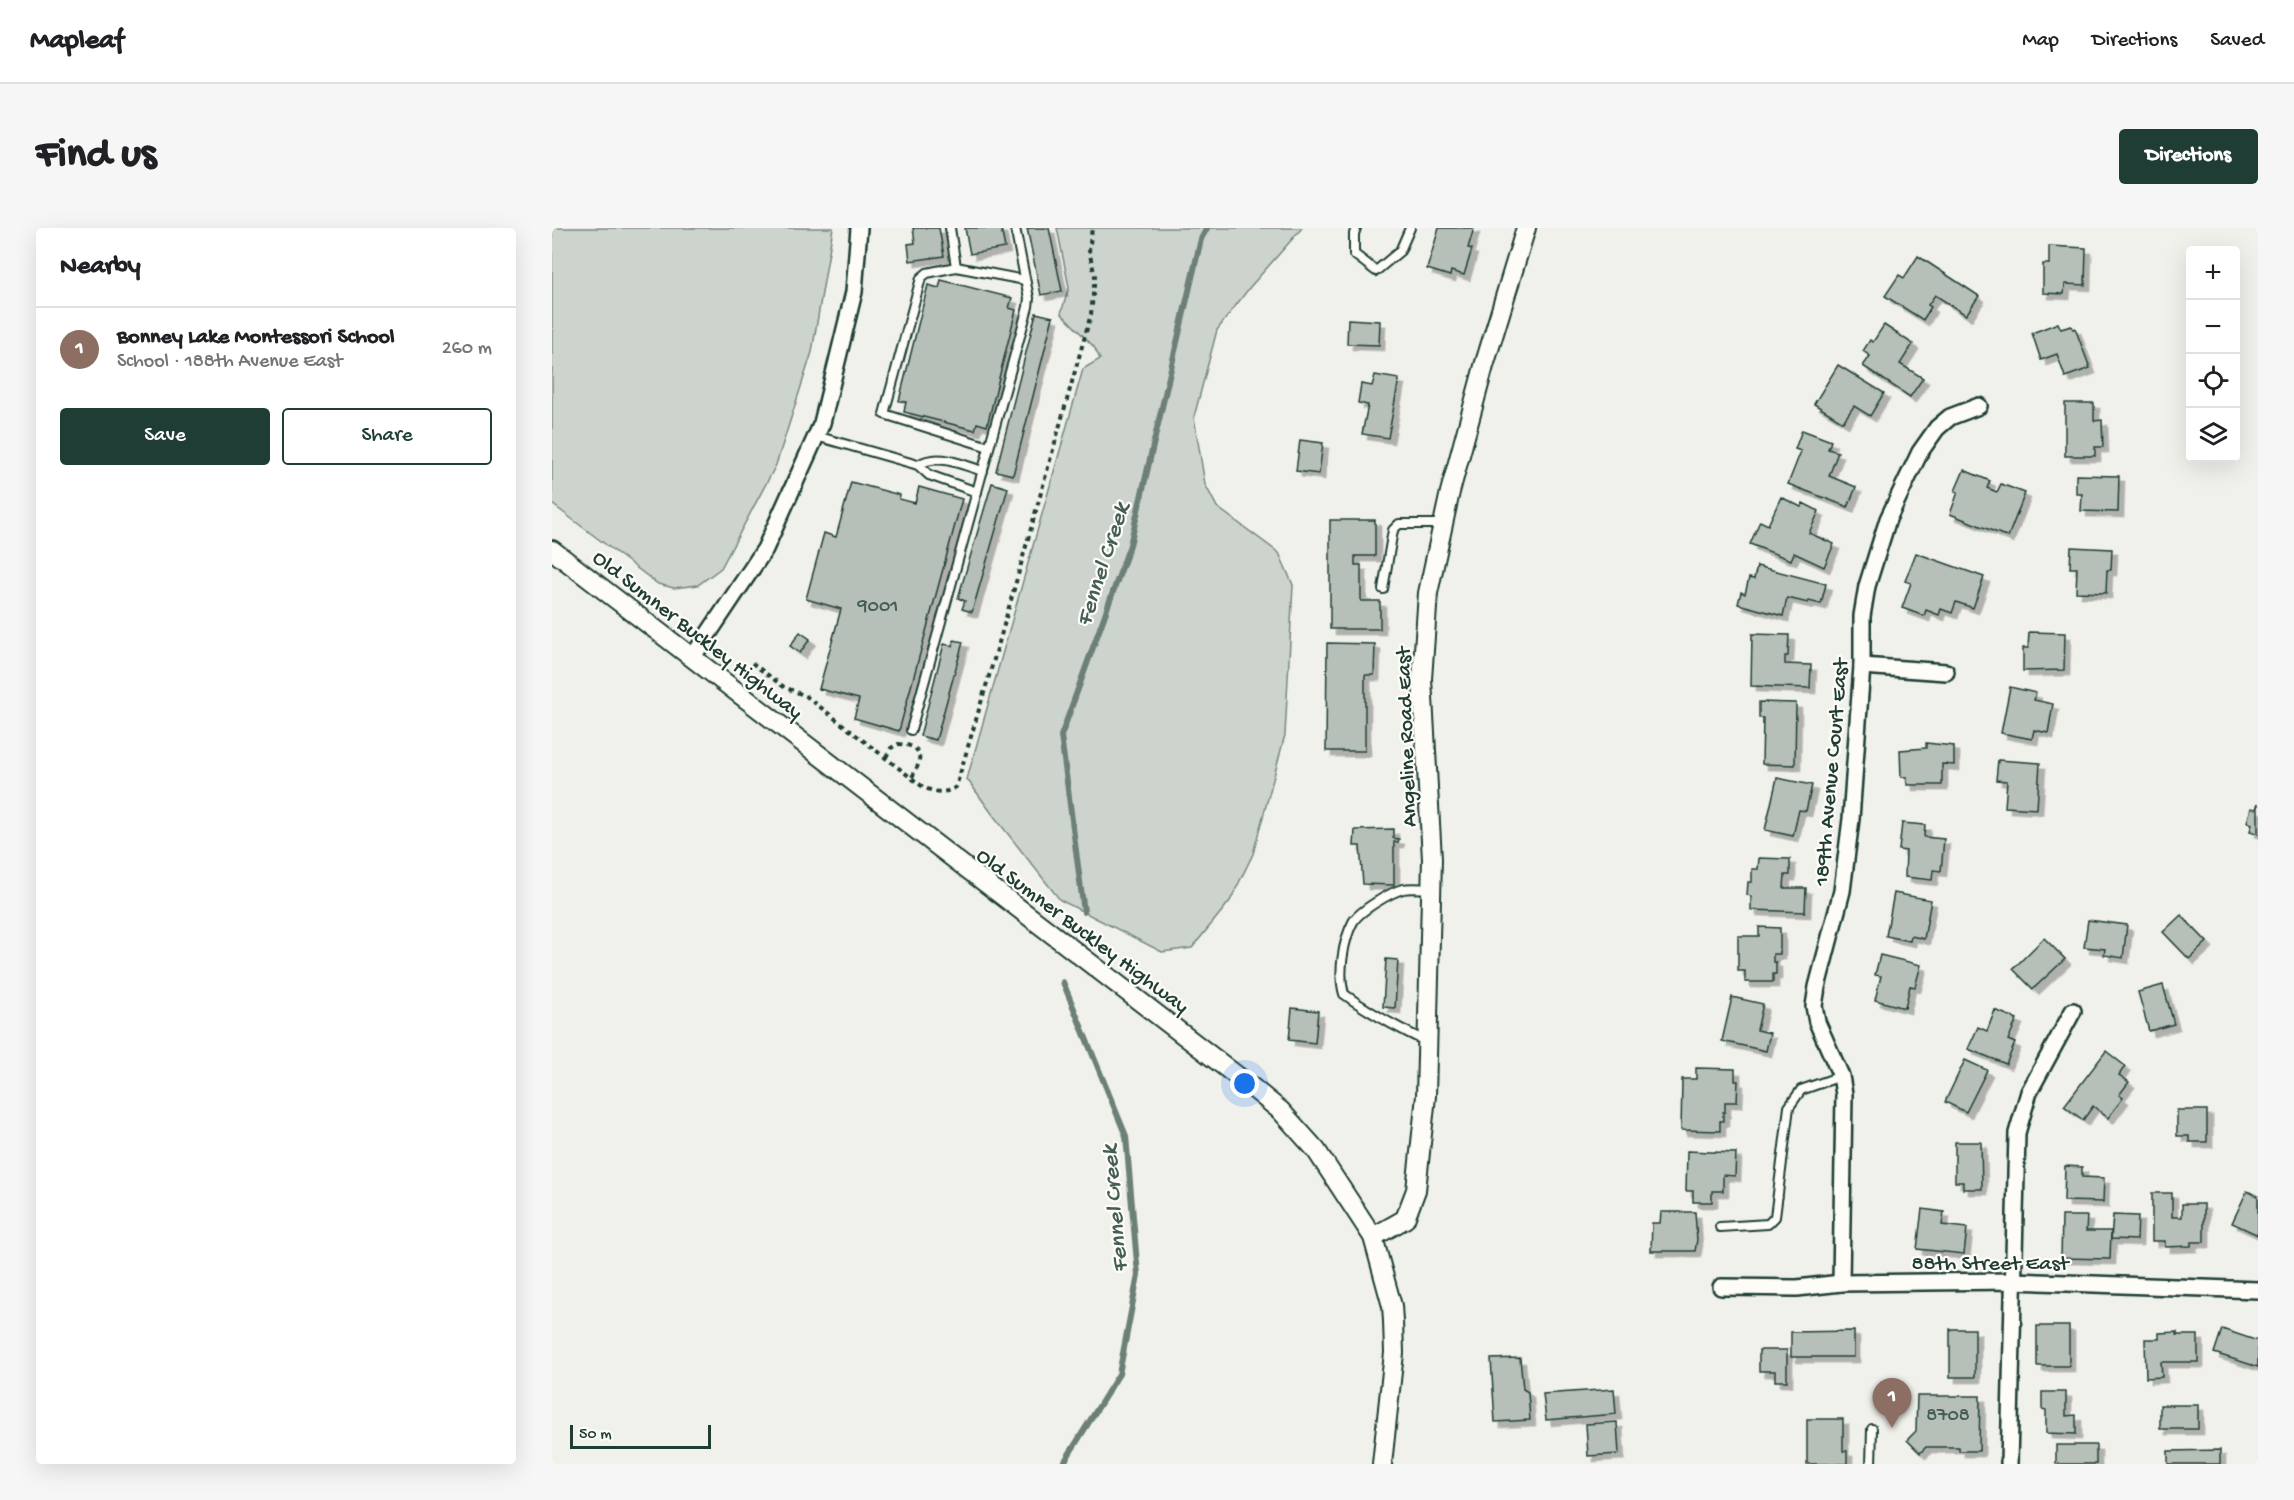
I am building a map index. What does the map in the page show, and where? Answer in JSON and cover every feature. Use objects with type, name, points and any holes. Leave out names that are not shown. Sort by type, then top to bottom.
[{"type":"street","points":[[692,658],[765,549],[822,423],[854,292],[859,228]]},
{"type":"street","name":"Angeline Road East","points":[[1373,1237],[1405,1219],[1416,1190],[1426,1096],[1432,859],[1422,679],[1428,593],[1443,524],[1484,366],[1526,228]]},
{"type":"street","name":"189th Avenue Court East","points":[[1841,1283],[1845,1094],[1840,1076],[1817,1022],[1814,1006],[1816,987],[1842,891],[1851,819],[1865,596],[1888,519],[1920,452],[1937,428],[1950,417],[1979,406]]},
{"type":"street","name":"Old Sumner Buckley Highway","points":[[552,550],[1281,1111],[1316,1150],[1373,1237],[1392,1306],[1395,1353],[1382,1464]]},
{"type":"street","points":[[1862,666],[1946,672]]},
{"type":"street","points":[[2008,1464],[2017,1133],[2029,1092],[2073,1011]]},
{"type":"street","name":"88th Street East","points":[[1721,1287],[1797,1288],[1841,1283],[2013,1281],[2258,1290]]},
{"type":"lane","points":[[950,228],[956,267]]},
{"type":"lane","points":[[911,730],[1028,307],[1015,228]]},
{"type":"lane","points":[[1356,228],[1354,254],[1376,271],[1400,251],[1410,228]]},
{"type":"lane","points":[[990,447],[884,414],[921,278],[927,273],[956,267],[1025,280]]},
{"type":"lane","points":[[816,436],[918,465],[929,475],[977,492]]},
{"type":"lane","points":[[918,465],[926,460],[938,458],[983,471]]},
{"type":"lane","points":[[1383,589],[1393,530],[1399,524],[1443,524]]},
{"type":"lane","points":[[1429,1042],[1390,1024],[1363,1008],[1344,994],[1340,981],[1344,952],[1353,920],[1367,908],[1403,889],[1431,889]]},
{"type":"lane","points":[[1720,1227],[1768,1224],[1775,1218],[1789,1107],[1801,1090],[1840,1076]]},
{"type":"lane","points":[[1871,1464],[1872,1429]]},
{"type":"path","points":[[752,663],[784,687],[806,696],[923,787],[936,792],[951,790],[959,781],[1091,314],[1095,276],[1089,250],[1092,228]]},
{"type":"path","points":[[886,757],[891,748],[898,744],[915,749],[919,753],[920,760],[912,777]]},
{"type":"shaded area","points":[[552,228],[833,228],[812,352],[776,465],[721,568],[698,585],[674,588],[658,584],[552,504]]},
{"type":"shaded area","points":[[1057,228],[1302,228],[1250,287],[1217,330],[1194,417],[1205,484],[1217,507],[1279,553],[1293,585],[1285,735],[1253,854],[1230,901],[1192,948],[1162,952],[1060,900],[967,779],[1083,369],[1100,359],[1094,347],[1061,313],[1069,287]]},
{"type":"building","points":[[913,228],[939,228],[944,256],[910,261],[908,244],[915,243]]},
{"type":"building","points":[[965,228],[1001,228],[1005,248],[970,254]]},
{"type":"building","points":[[1027,228],[1049,228],[1062,291],[1041,295]]},
{"type":"building","points":[[1439,228],[1474,228],[1468,248],[1472,249],[1464,275],[1451,271],[1450,276],[1427,269]]},
{"type":"building","points":[[2049,246],[2086,248],[2085,285],[2065,284],[2064,294],[2043,293],[2043,264],[2049,264]]},
{"type":"building","points":[[1918,256],[1979,296],[1966,315],[1935,295],[1928,305],[1931,307],[1923,320],[1885,296],[1899,275],[1904,278]]},
{"type":"building","points":[[941,280],[1012,298],[1009,308],[1016,310],[987,426],[977,423],[975,430],[904,412],[906,402],[899,401],[928,285],[939,288]]},
{"type":"building","points":[[1036,313],[1053,317],[1013,475],[996,471]]},
{"type":"building","points":[[1348,319],[1380,321],[1379,345],[1347,344]]},
{"type":"building","points":[[2058,323],[2061,329],[2071,326],[2075,328],[2090,368],[2065,377],[2057,354],[2041,360],[2032,333]]},
{"type":"building","points":[[1884,325],[1913,344],[1900,364],[1923,378],[1910,397],[1863,366],[1870,356],[1863,351],[1870,340],[1873,342]]},
{"type":"building","points":[[1838,365],[1884,393],[1870,416],[1854,406],[1843,422],[1814,404]]},
{"type":"building","points":[[1375,375],[1399,379],[1388,438],[1362,434],[1368,405],[1358,403],[1361,384],[1372,386]]},
{"type":"building","points":[[2065,403],[2094,403],[2094,421],[2102,420],[2103,447],[2095,447],[2095,456],[2065,456]]},
{"type":"building","points":[[1802,430],[1831,441],[1828,449],[1838,452],[1829,476],[1856,487],[1848,507],[1788,484],[1801,451],[1795,449]]},
{"type":"building","points":[[1300,440],[1323,443],[1319,474],[1296,471]]},
{"type":"building","points":[[1964,470],[1990,481],[1987,488],[1997,492],[2001,484],[2025,493],[2008,537],[1950,514],[1958,492],[1955,491]]},
{"type":"building","points":[[2076,475],[2119,476],[2118,512],[2081,511],[2082,494],[2076,494]]},
{"type":"building","points":[[851,482],[900,495],[899,499],[915,503],[919,487],[962,499],[899,731],[854,718],[859,699],[819,689],[841,609],[806,599],[824,533],[836,537]]},
{"type":"building","points":[[992,483],[1008,488],[972,612],[962,609],[965,601],[958,598]]},
{"type":"building","points":[[1781,497],[1801,507],[1803,503],[1819,511],[1809,533],[1834,544],[1824,567],[1794,553],[1791,560],[1750,544],[1760,521],[1768,525]]},
{"type":"building","points":[[1330,520],[1375,520],[1375,556],[1355,556],[1355,565],[1361,565],[1361,601],[1380,601],[1380,629],[1330,629]]},
{"type":"building","points":[[2071,547],[2112,549],[2111,570],[2107,570],[2106,593],[2076,592],[2077,568],[2070,568]]},
{"type":"building","points":[[1916,553],[1984,577],[1973,608],[1956,602],[1952,613],[1941,609],[1939,615],[1926,610],[1924,616],[1902,608],[1911,583],[1905,581]]},
{"type":"building","points":[[1757,566],[1826,584],[1821,604],[1787,598],[1783,616],[1738,604],[1741,592],[1745,594],[1749,578],[1754,579]]},
{"type":"building","points":[[800,632],[810,639],[800,653],[790,646]]},
{"type":"building","points":[[2029,632],[2065,633],[2064,670],[2023,671],[2023,648],[2028,648]]},
{"type":"building","points":[[1752,634],[1789,635],[1788,656],[1785,656],[1785,664],[1811,665],[1810,688],[1751,686]]},
{"type":"building","points":[[954,640],[963,642],[936,740],[920,736],[944,644],[953,646]]},
{"type":"building","points":[[1327,643],[1375,644],[1374,675],[1365,675],[1365,751],[1326,751]]},
{"type":"building","points":[[2010,687],[2036,693],[2034,700],[2053,704],[2048,733],[2034,730],[2032,739],[2001,733]]},
{"type":"building","points":[[1759,702],[1796,703],[1795,765],[1762,764],[1763,718],[1759,718]]},
{"type":"building","points":[[1926,743],[1954,746],[1954,765],[1942,764],[1942,785],[1907,785],[1907,777],[1901,777],[1900,750],[1926,748]]},
{"type":"building","points":[[1998,760],[2040,763],[2037,809],[2005,807],[2007,781],[1996,780]]},
{"type":"building","points":[[1777,778],[1812,785],[1806,811],[1799,810],[1793,836],[1765,830]]},
{"type":"building","points":[[2258,803],[2258,834],[2250,831],[2252,824],[2247,822],[2251,808],[2256,809]]},
{"type":"building","points":[[1902,823],[1925,825],[1924,837],[1944,839],[1941,871],[1933,870],[1932,880],[1905,877],[1906,851],[1899,850]]},
{"type":"building","points":[[1393,829],[1393,838],[1399,839],[1398,842],[1394,842],[1394,885],[1363,884],[1360,846],[1354,846],[1355,830]]},
{"type":"building","points":[[1759,858],[1790,859],[1790,875],[1785,875],[1784,888],[1806,888],[1805,912],[1751,910],[1751,896],[1747,895],[1748,882],[1752,882],[1752,869],[1758,869]]},
{"type":"building","points":[[1894,893],[1931,900],[1924,939],[1911,936],[1910,941],[1886,936]]},
{"type":"building","points":[[2181,915],[2207,942],[2189,959],[2163,932]]},
{"type":"building","points":[[2088,920],[2127,925],[2123,958],[2104,955],[2105,949],[2084,947]]},
{"type":"building","points":[[1759,927],[1780,928],[1780,954],[1773,954],[1776,974],[1773,974],[1773,982],[1745,982],[1745,971],[1738,971],[1738,936],[1759,936]]},
{"type":"building","points":[[2044,938],[2065,959],[2033,989],[2013,969]]},
{"type":"building","points":[[1880,955],[1921,965],[1915,987],[1910,986],[1905,1008],[1875,1000],[1881,976],[1875,975]]},
{"type":"building","points":[[1386,959],[1398,960],[1395,1008],[1383,1007]]},
{"type":"building","points":[[2163,985],[2174,1024],[2149,1031],[2138,992]]},
{"type":"building","points":[[1732,997],[1763,1004],[1757,1030],[1770,1033],[1766,1051],[1722,1041]]},
{"type":"building","points":[[1292,1008],[1318,1011],[1315,1043],[1289,1040]]},
{"type":"building","points":[[1995,1010],[2017,1019],[2008,1040],[2015,1043],[2006,1064],[1968,1049],[1978,1027],[1987,1031]]},
{"type":"building","points":[[2106,1051],[2125,1066],[2119,1075],[2129,1082],[2119,1095],[2123,1098],[2108,1118],[2093,1106],[2083,1120],[2064,1106]]},
{"type":"building","points":[[1965,1060],[1987,1070],[1966,1112],[1945,1102]]},
{"type":"building","points":[[1696,1068],[1735,1069],[1735,1081],[1738,1081],[1737,1102],[1725,1102],[1720,1131],[1681,1130],[1682,1079],[1696,1079]]},
{"type":"building","points":[[2177,1110],[2207,1110],[2207,1142],[2189,1142],[2189,1136],[2177,1136]]},
{"type":"building","points":[[1955,1142],[1981,1142],[1982,1189],[1963,1189],[1963,1182],[1955,1182]]},
{"type":"building","points":[[1687,1151],[1736,1153],[1735,1176],[1723,1175],[1723,1191],[1712,1191],[1712,1202],[1693,1202],[1693,1191],[1686,1191]]},
{"type":"building","points":[[2065,1166],[2082,1167],[2082,1177],[2104,1178],[2103,1202],[2064,1201]]},
{"type":"building","points":[[2247,1191],[2258,1196],[2258,1235],[2232,1223]]},
{"type":"building","points":[[2152,1193],[2172,1193],[2172,1217],[2182,1217],[2182,1204],[2204,1204],[2204,1242],[2191,1242],[2191,1246],[2165,1247],[2165,1241],[2152,1241]]},
{"type":"building","points":[[1922,1209],[1944,1212],[1942,1225],[1967,1228],[1964,1254],[1917,1249]]},
{"type":"building","points":[[1661,1212],[1695,1212],[1697,1240],[1695,1251],[1651,1251],[1652,1223],[1660,1223]]},
{"type":"building","points":[[2113,1215],[2138,1216],[2137,1240],[2111,1239]]},
{"type":"building","points":[[2062,1216],[2087,1216],[2086,1231],[2111,1231],[2110,1259],[2061,1258]]},
{"type":"building","points":[[2037,1326],[2069,1326],[2069,1366],[2037,1366]]},
{"type":"building","points":[[1950,1329],[1975,1329],[1975,1377],[1950,1377]]},
{"type":"building","points":[[2222,1329],[2258,1341],[2258,1367],[2214,1353]]},
{"type":"building","points":[[1854,1331],[1854,1357],[1791,1357],[1791,1332]]},
{"type":"building","points":[[2177,1332],[2177,1335],[2198,1335],[2198,1362],[2161,1362],[2162,1377],[2146,1378],[2145,1339],[2159,1339],[2159,1333]]},
{"type":"building","points":[[1759,1350],[1787,1350],[1787,1381],[1775,1381],[1775,1371],[1759,1371]]},
{"type":"building","points":[[1520,1358],[1523,1389],[1528,1392],[1530,1420],[1495,1422],[1491,1359]]},
{"type":"building","points":[[1614,1389],[1616,1414],[1546,1420],[1543,1394]]},
{"type":"building","points":[[2042,1392],[2066,1392],[2066,1416],[2076,1415],[2076,1434],[2046,1433],[2046,1410],[2042,1409]]},
{"type":"building","points":[[1917,1396],[1980,1396],[1979,1451],[1959,1451],[1959,1447],[1926,1447],[1920,1453],[1907,1440],[1916,1431]]},
{"type":"building","points":[[2160,1405],[2198,1405],[2198,1429],[2160,1429]]},
{"type":"building","points":[[1807,1419],[1843,1419],[1843,1451],[1847,1451],[1847,1464],[1807,1464]]},
{"type":"building","points":[[1617,1422],[1619,1454],[1588,1456],[1586,1424]]},
{"type":"building","points":[[2056,1445],[2096,1445],[2096,1464],[2056,1464]]},
{"type":"building","points":[[2220,1450],[2220,1464],[2168,1464],[2168,1451]]},
{"type":"waterway","name":"Fennel Creek","points":[[1084,912],[1061,736],[1130,545],[1201,239],[1207,228]]},
{"type":"waterway","name":"Fennel Creek","points":[[1063,982],[1126,1136],[1138,1275],[1119,1374],[1063,1464]]},
{"type":"place","name":"Bonney Lake Montessori School","points":[[1892,1428]]}]
